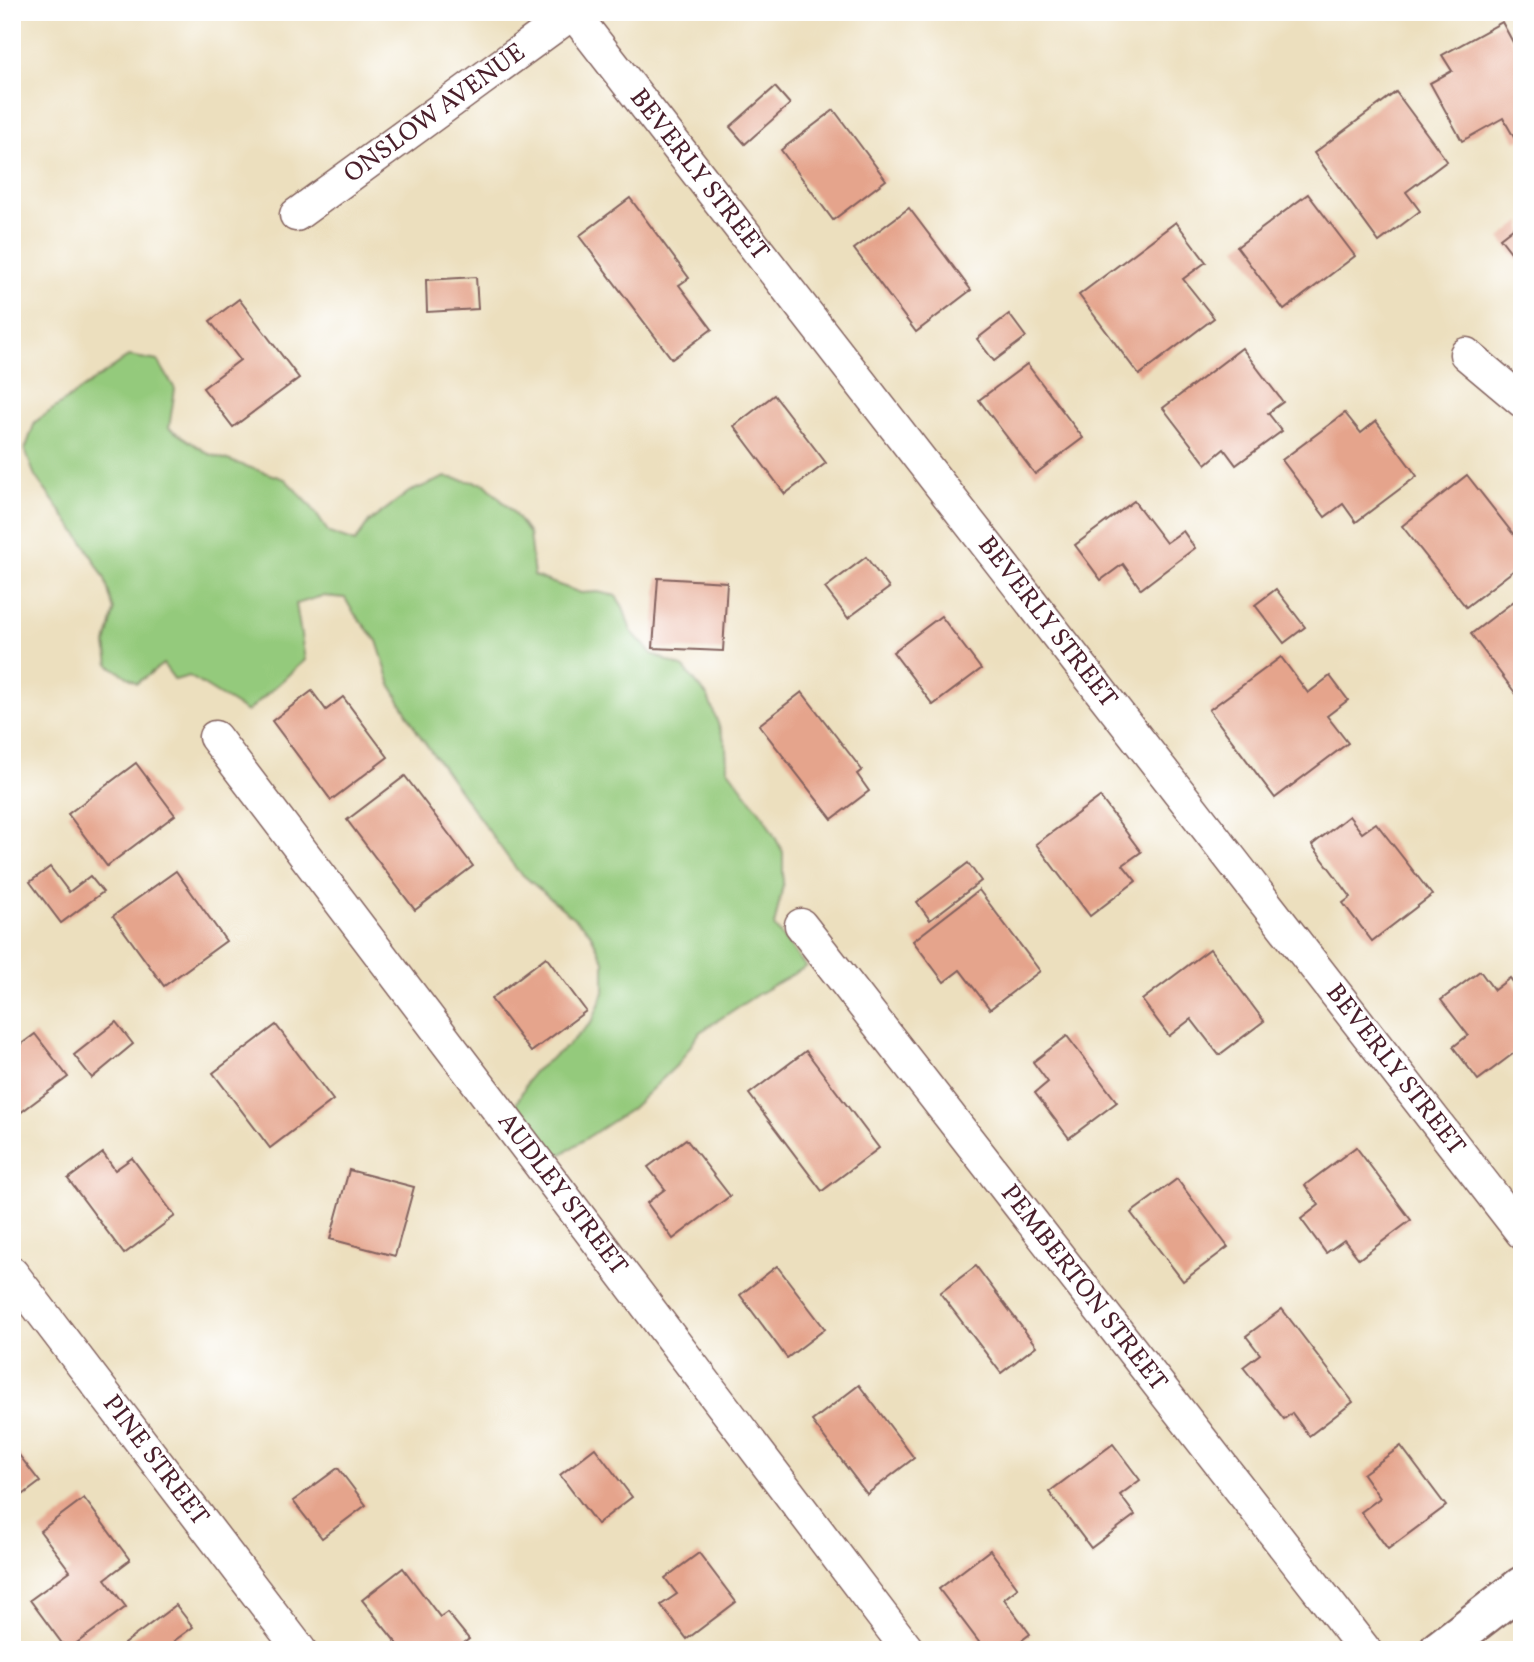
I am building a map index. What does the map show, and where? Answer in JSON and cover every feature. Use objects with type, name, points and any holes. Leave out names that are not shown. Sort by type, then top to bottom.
[{"type":"street","name":"ONSLOW AVENUE","points":[[296,215],[573,12]]},
{"type":"street","name":"BEVERLY STREET","points":[[573,12],[1522,1233]]},
{"type":"street","points":[[1466,354],[1522,401]]},
{"type":"street","name":"AUDLEY STREET","points":[[215,737],[908,1650]]},
{"type":"street","name":"PEMBERTON STREET","points":[[801,925],[1365,1650]]},
{"type":"street","name":"PINE STREET","points":[[12,1273],[300,1650]]},
{"type":"street","points":[[1439,1650],[1522,1586]]},
{"type":"green space","points":[[129,356],[158,361],[175,389],[169,428],[209,454],[285,479],[310,505],[329,533],[355,542],[369,522],[409,492],[446,477],[485,484],[512,511],[529,534],[534,576],[581,593],[598,592],[616,596],[623,607],[631,631],[652,654],[684,668],[708,697],[726,745],[727,768],[764,817],[783,852],[783,885],[774,926],[806,967],[700,1032],[679,1063],[631,1109],[562,1154],[551,1153],[515,1106],[532,1073],[592,1022],[604,992],[604,961],[589,931],[517,870],[418,733],[391,685],[377,641],[345,598],[322,596],[296,604],[305,660],[247,712],[189,676],[175,680],[163,664],[137,683],[109,665],[106,644],[114,611],[105,579],[84,543],[35,476],[25,450],[35,422]]},
{"type":"building","points":[[1502,22],[1522,59],[1522,138],[1516,141],[1503,118],[1462,141],[1430,83],[1452,71],[1442,55]]},
{"type":"building","points":[[775,87],[790,104],[745,144],[730,127]]},
{"type":"building","points":[[1396,92],[1447,161],[1406,192],[1420,211],[1379,242],[1314,153]]},
{"type":"building","points":[[834,110],[886,180],[833,220],[781,150]]},
{"type":"building","points":[[1308,194],[1355,256],[1284,310],[1237,247]]},
{"type":"building","points":[[630,198],[689,278],[679,285],[712,329],[672,359],[579,236]]},
{"type":"building","points":[[909,208],[971,290],[916,332],[854,249]]},
{"type":"building","points":[[1522,221],[1522,258],[1518,261],[1500,238]]},
{"type":"building","points":[[1176,222],[1206,262],[1183,279],[1214,318],[1139,375],[1079,295]]},
{"type":"building","points":[[476,277],[478,309],[427,312],[426,280]]},
{"type":"building","points":[[239,299],[299,378],[233,427],[203,388],[240,360],[210,321]]},
{"type":"building","points":[[1009,314],[1026,337],[994,361],[977,339]]},
{"type":"building","points":[[1242,348],[1283,402],[1268,413],[1282,431],[1236,465],[1224,449],[1206,464],[1163,408]]},
{"type":"building","points":[[1027,364],[1083,438],[1035,474],[979,400]]},
{"type":"building","points":[[774,395],[826,463],[785,494],[734,426]]},
{"type":"building","points":[[1345,413],[1361,433],[1376,421],[1417,476],[1356,522],[1343,504],[1325,517],[1282,460]]},
{"type":"building","points":[[1467,475],[1514,535],[1522,529],[1522,564],[1466,607],[1402,526]]},
{"type":"building","points":[[1134,501],[1166,543],[1183,531],[1195,548],[1141,589],[1123,564],[1101,580],[1075,545]]},
{"type":"building","points":[[866,557],[889,588],[848,618],[825,588]]},
{"type":"building","points":[[658,578],[727,582],[723,651],[653,648]]},
{"type":"building","points":[[1276,589],[1305,627],[1284,643],[1255,605]]},
{"type":"building","points":[[1522,595],[1522,690],[1516,694],[1471,634]]},
{"type":"building","points":[[941,616],[981,669],[933,705],[893,652]]},
{"type":"building","points":[[1281,657],[1308,693],[1330,676],[1348,700],[1327,716],[1348,743],[1275,798],[1209,710]]},
{"type":"building","points":[[312,691],[326,710],[343,697],[388,757],[331,800],[272,721]]},
{"type":"building","points":[[802,692],[862,770],[857,774],[869,791],[832,819],[759,725]]},
{"type":"building","points":[[136,763],[175,815],[107,866],[68,814]]},
{"type":"building","points":[[405,776],[473,866],[415,910],[347,820]]},
{"type":"building","points":[[1100,797],[1141,852],[1123,865],[1136,881],[1090,916],[1036,844]]},
{"type":"building","points":[[1349,816],[1362,833],[1376,823],[1432,895],[1372,941],[1343,903],[1351,897],[1312,845]]},
{"type":"building","points":[[968,863],[981,881],[930,920],[917,902]]},
{"type":"building","points":[[50,867],[69,892],[90,876],[103,892],[61,923],[30,882]]},
{"type":"building","points":[[176,871],[226,941],[164,986],[113,916]]},
{"type":"building","points":[[979,890],[1040,971],[990,1009],[960,970],[944,982],[913,941]]},
{"type":"building","points":[[1210,949],[1264,1021],[1219,1055],[1191,1019],[1169,1036],[1142,1000]]},
{"type":"building","points":[[546,957],[586,1011],[531,1052],[491,999]]},
{"type":"building","points":[[1480,971],[1494,990],[1510,978],[1522,994],[1522,1017],[1517,1020],[1522,1026],[1522,1047],[1478,1080],[1453,1047],[1468,1035],[1441,1000]]},
{"type":"building","points":[[116,1022],[133,1044],[92,1078],[74,1055]]},
{"type":"building","points":[[276,1025],[333,1100],[270,1148],[213,1073]]},
{"type":"building","points":[[35,1034],[68,1077],[12,1119],[12,1051]]},
{"type":"building","points":[[1067,1036],[1117,1102],[1069,1138],[1035,1093],[1048,1082],[1033,1062]]},
{"type":"building","points":[[806,1051],[879,1148],[822,1191],[749,1094]]},
{"type":"building","points":[[686,1139],[730,1196],[673,1239],[647,1203],[665,1189],[648,1167]]},
{"type":"building","points":[[1356,1147],[1411,1220],[1359,1259],[1344,1240],[1326,1253],[1301,1219],[1319,1205],[1305,1185]]},
{"type":"building","points":[[103,1153],[115,1170],[132,1158],[175,1216],[124,1254],[68,1179]]},
{"type":"building","points":[[349,1170],[414,1187],[395,1256],[330,1239]]},
{"type":"building","points":[[1177,1179],[1228,1247],[1183,1281],[1131,1213]]},
{"type":"building","points":[[777,1266],[825,1329],[787,1358],[740,1295]]},
{"type":"building","points":[[976,1266],[1036,1346],[1001,1373],[940,1293]]},
{"type":"building","points":[[1282,1309],[1353,1402],[1309,1436],[1292,1413],[1284,1419],[1243,1367],[1260,1354],[1246,1336]]},
{"type":"building","points":[[859,1385],[914,1458],[867,1494],[812,1421]]},
{"type":"building","points":[[1113,1444],[1140,1480],[1120,1495],[1135,1515],[1091,1548],[1049,1492]]},
{"type":"building","points":[[12,1446],[40,1482],[12,1503]]},
{"type":"building","points":[[1401,1446],[1446,1506],[1388,1549],[1361,1512],[1380,1498],[1363,1474]]},
{"type":"building","points":[[595,1448],[632,1497],[597,1524],[560,1475]]},
{"type":"building","points":[[338,1468],[366,1505],[322,1538],[293,1501]]},
{"type":"building","points":[[84,1498],[130,1560],[105,1579],[126,1607],[67,1650],[30,1600],[70,1571],[40,1531]]},
{"type":"building","points":[[990,1550],[1018,1588],[1004,1599],[1030,1634],[1009,1650],[985,1650],[939,1589]]},
{"type":"building","points":[[699,1553],[736,1602],[687,1639],[661,1605],[677,1594],[665,1578]]},
{"type":"building","points":[[403,1568],[440,1617],[447,1612],[469,1639],[455,1650],[395,1650],[399,1646],[362,1600]]},
{"type":"building","points":[[176,1605],[193,1627],[174,1641],[181,1650],[123,1650],[121,1646]]}]
